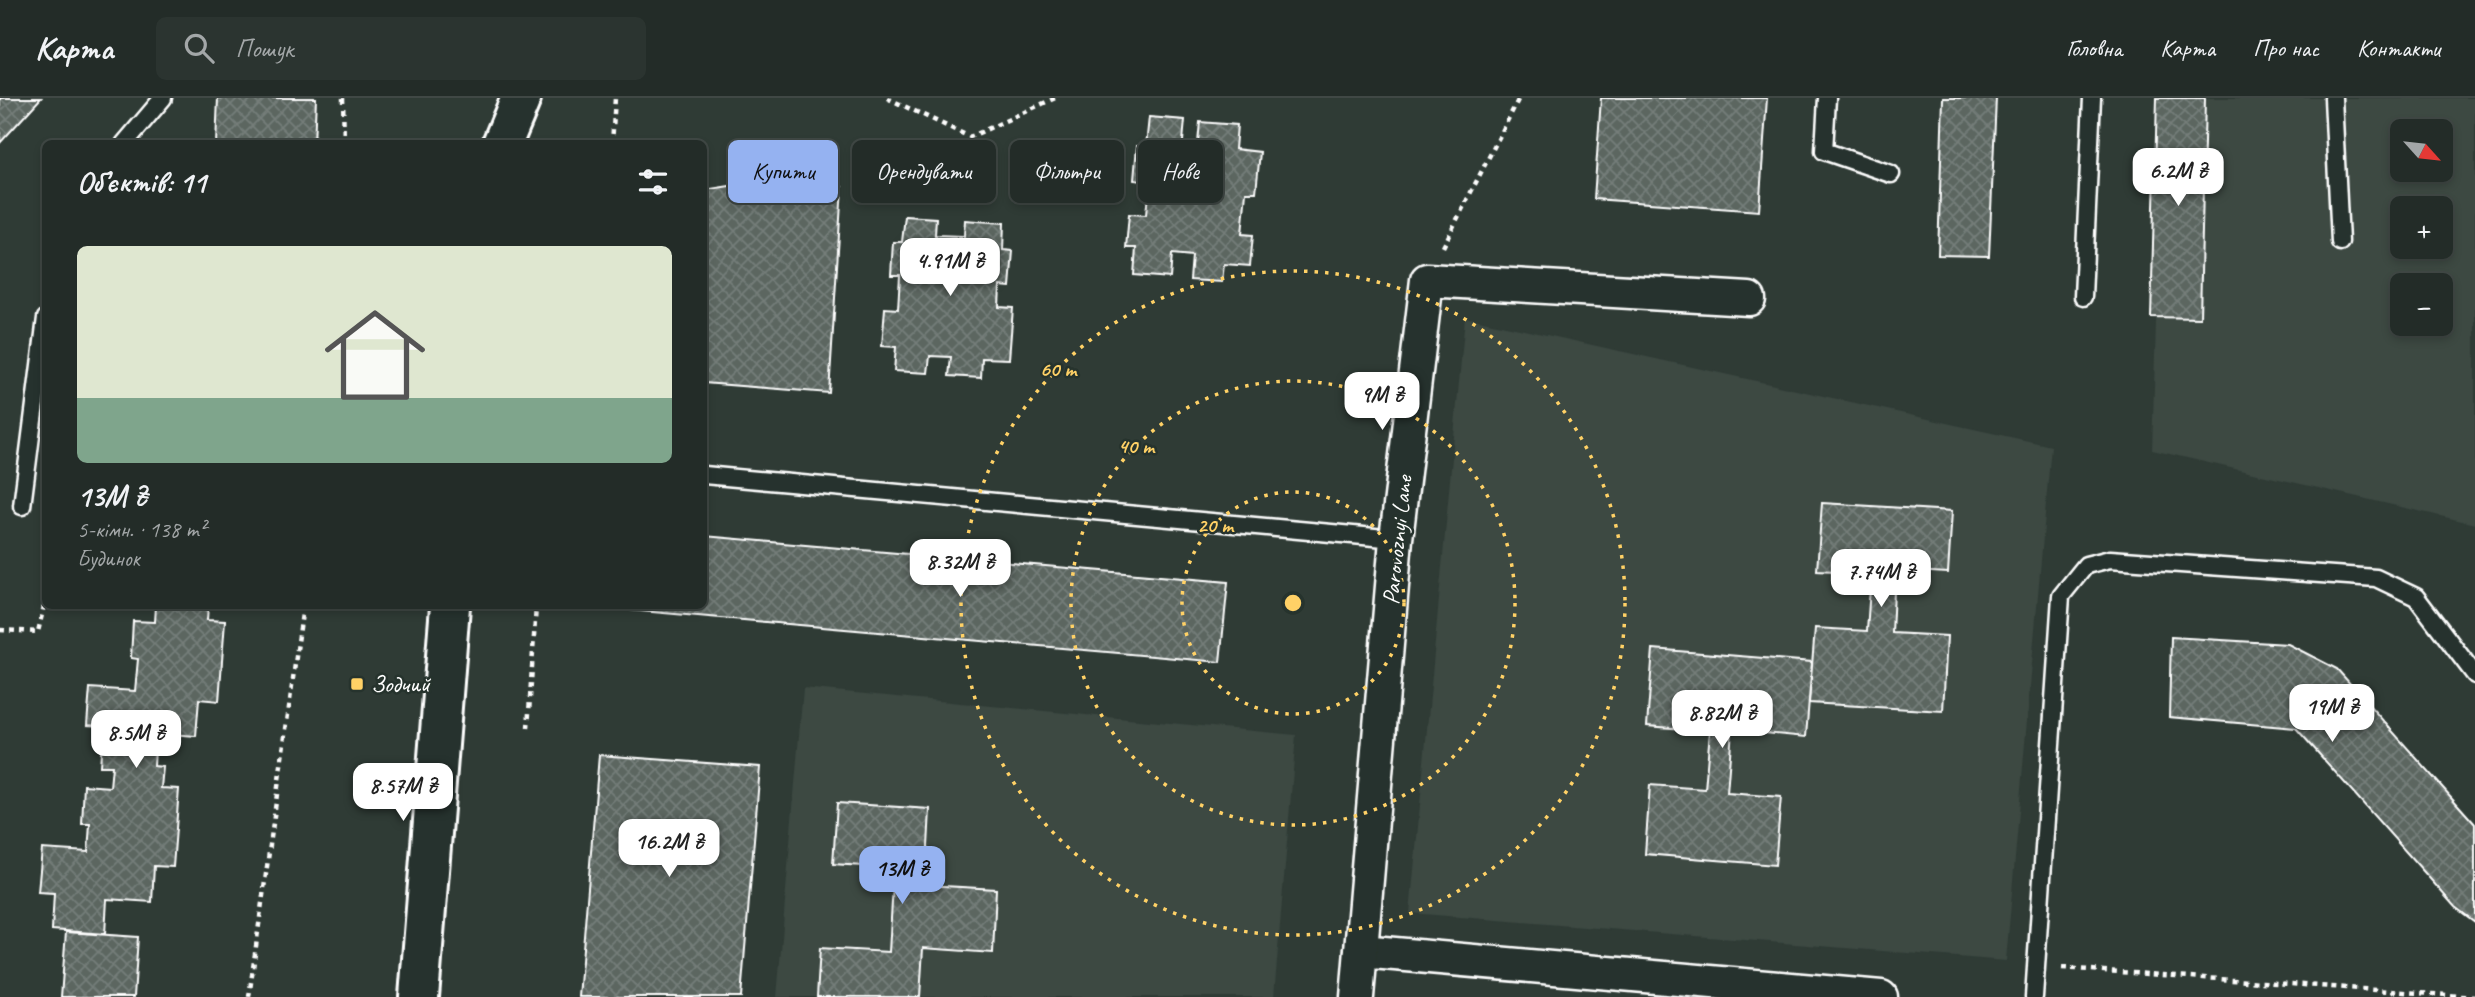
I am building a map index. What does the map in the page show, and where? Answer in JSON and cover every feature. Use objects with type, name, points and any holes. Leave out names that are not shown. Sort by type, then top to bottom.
[{"type":"street","points":[[490,98],[490,140]]},
{"type":"street","points":[[504,140],[521,98]]},
{"type":"street","points":[[1427,280],[1749,299]]},
{"type":"street","name":"Parovoznyi Lane","points":[[1357,997],[1396,539],[1427,280]]},
{"type":"street","points":[[419,997],[450,609]]},
{"type":"street","points":[[1361,951],[1881,997]]},
{"type":"lane","points":[[127,140],[163,98]]},
{"type":"lane","points":[[1827,98],[1824,151],[1891,174]]},
{"type":"lane","points":[[2083,297],[2092,98]]},
{"type":"lane","points":[[2333,98],[2340,242]]},
{"type":"lane","points":[[22,506],[42,349]]},
{"type":"lane","points":[[707,475],[1396,539]]},
{"type":"lane","points":[[2034,997],[2061,596],[2086,565],[2110,559],[2376,578],[2416,597],[2475,675]]},
{"type":"path","points":[[343,98],[344,140]]},
{"type":"path","points":[[612,140],[615,98]]},
{"type":"path","points":[[887,98],[970,136],[1055,98]]},
{"type":"path","points":[[1427,280],[1519,98]]},
{"type":"path","points":[[0,630],[38,632],[43,609]]},
{"type":"path","points":[[249,997],[303,609]]},
{"type":"path","points":[[528,728],[536,609]]},
{"type":"path","points":[[2036,966],[2475,997]]},
{"type":"shaded area","points":[[2163,98],[2475,98],[2475,524],[2152,450]]},
{"type":"shaded area","points":[[1465,317],[2051,446],[2006,961],[1410,913]]},
{"type":"shaded area","points":[[803,688],[1296,735],[1274,997],[777,997]]},
{"type":"building","points":[[0,98],[41,98],[0,143]]},
{"type":"building","points":[[218,98],[316,98],[314,140],[216,140]]},
{"type":"building","points":[[1601,98],[1767,98],[1759,211],[1594,199]]},
{"type":"building","points":[[1943,98],[1996,98],[1989,256],[1938,255]]},
{"type":"building","points":[[2157,98],[2205,98],[2200,318],[2151,317]]},
{"type":"building","points":[[1149,117],[1185,120],[1183,140],[1147,140]]},
{"type":"building","points":[[1200,122],[1237,125],[1235,149],[1260,152],[1256,192],[1246,192],[1242,234],[1253,235],[1250,266],[1224,264],[1222,282],[1190,280],[1192,256],[1172,254],[1170,278],[1134,275],[1136,248],[1126,248],[1129,214],[1146,215],[1147,203],[1223,203],[1223,140],[1198,140]]},
{"type":"building","points":[[1138,146],[1138,181],[1134,180]]},
{"type":"building","points":[[728,186],[728,203],[838,203],[838,187],[842,187],[829,393],[707,383],[707,190]]},
{"type":"building","points":[[905,216],[936,218],[935,235],[964,236],[965,220],[1004,223],[1003,250],[1013,251],[1010,287],[1000,286],[999,307],[1013,308],[1009,359],[982,358],[981,378],[949,376],[951,357],[930,356],[928,373],[894,371],[896,347],[882,346],[885,308],[898,309],[900,275],[891,275],[893,242],[902,242]]},
{"type":"building","points":[[1822,503],[1952,511],[1948,573],[1895,570],[1892,633],[1947,636],[1943,711],[1809,703],[1815,628],[1867,631],[1871,573],[1817,570]]},
{"type":"building","points":[[707,536],[1228,582],[1220,662],[618,609],[707,609]]},
{"type":"building","points":[[156,609],[208,609],[207,620],[225,621],[219,701],[199,699],[196,736],[156,733],[154,766],[163,767],[161,788],[179,789],[173,867],[154,866],[152,902],[107,899],[105,934],[52,930],[54,893],[38,892],[42,849],[88,852],[90,824],[82,824],[84,785],[110,787],[112,766],[100,766],[103,726],[87,725],[90,688],[135,691],[138,659],[131,658],[133,621],[155,622]]},
{"type":"building","points":[[2171,637],[2288,644],[2337,669],[2475,824],[2475,922],[2455,907],[2296,728],[2169,717]]},
{"type":"building","points":[[1653,649],[1812,662],[1806,737],[1732,730],[1727,793],[1781,797],[1775,865],[1645,854],[1650,785],[1705,789],[1710,731],[1647,726]]},
{"type":"building","points":[[599,755],[760,767],[741,997],[579,997]]},
{"type":"building","points":[[837,803],[930,809],[926,885],[996,889],[993,953],[923,948],[920,997],[817,997],[820,948],[889,952],[894,868],[833,864]]},
{"type":"building","points":[[66,932],[138,937],[134,997],[61,997]]},
{"type":"place","name":"Зодчий","points":[[357,684]]}]
